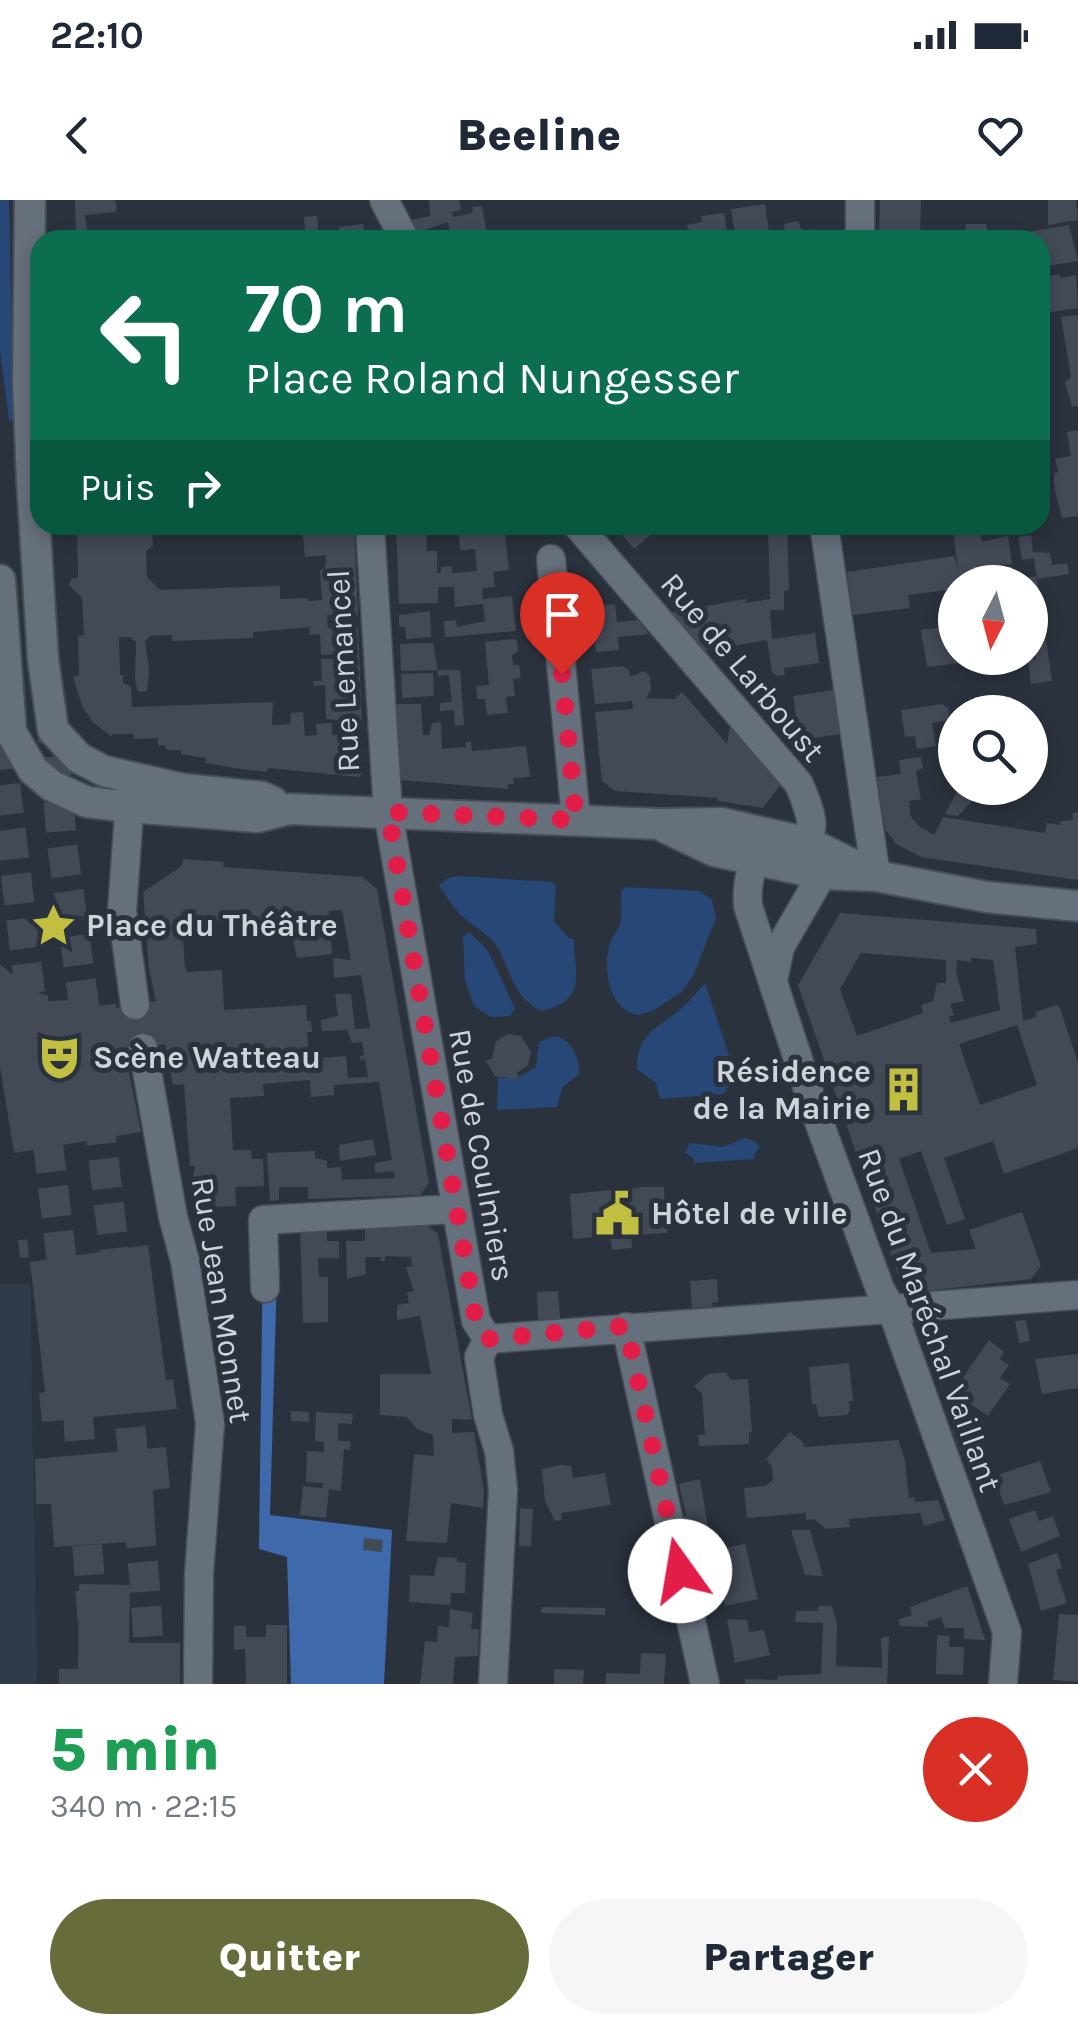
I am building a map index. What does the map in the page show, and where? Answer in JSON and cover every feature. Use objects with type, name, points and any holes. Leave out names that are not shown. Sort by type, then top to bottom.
[{"type":"street","points":[[30,200],[31,230]]},
{"type":"street","points":[[384,200],[400,230]]},
{"type":"street","points":[[860,200],[860,230]]},
{"type":"street","points":[[39,535],[43,659],[53,730],[79,758],[104,771],[130,793]]},
{"type":"street","name":"Rue Lemancel","points":[[371,535],[388,812]]},
{"type":"street","name":"Rue de Larboust","points":[[587,535],[799,784],[814,820],[816,860]]},
{"type":"street","points":[[825,535],[876,876]]},
{"type":"street","points":[[551,558],[576,820]]},
{"type":"street","points":[[0,580],[2,663],[10,732],[33,770],[52,786],[87,802],[130,793],[183,789],[262,797],[289,808],[660,824],[714,850],[763,847],[876,876],[1077,910]]},
{"type":"street","points":[[2,663],[43,659]]},
{"type":"street","points":[[130,793],[122,911],[135,1006]]},
{"type":"street","name":"Rue de Coulmiers","points":[[388,812],[476,1321],[488,1339],[479,1357],[503,1490],[494,1684]]},
{"type":"street","name":"Rue du Maréchal Vaillant","points":[[763,847],[746,882],[748,906],[854,1216],[892,1310],[1007,1632],[1003,1684]]},
{"type":"street","points":[[773,983],[780,947],[816,860]]},
{"type":"street","name":"Rue Jean Monnet","points":[[143,1048],[173,1217],[185,1260],[210,1422],[200,1574],[198,1684]]},
{"type":"street","points":[[265,1288],[263,1220],[455,1209]]},
{"type":"street","points":[[488,1339],[1078,1295]]},
{"type":"street","points":[[626,1326],[706,1684]]},
{"type":"shaded area","points":[[0,200],[9,200],[14,421],[9,421],[0,349]]},
{"type":"shaded area","points":[[460,876],[552,882],[556,886],[554,921],[574,939],[576,982],[567,999],[542,1011],[525,999],[495,944],[460,914],[439,885]]},
{"type":"shaded area","points":[[626,887],[700,891],[712,900],[716,918],[694,974],[682,992],[652,1011],[637,1015],[614,997],[607,966],[610,943],[620,924],[621,891]]},
{"type":"shaded area","points":[[469,932],[493,961],[515,1009],[510,1016],[491,1017],[474,1006],[465,981],[463,936]]},
{"type":"shaded area","points":[[705,983],[736,1076],[723,1094],[660,1099],[656,1083],[637,1069],[641,1047],[651,1032]]},
{"type":"shaded area","points":[[554,1036],[570,1045],[580,1073],[562,1088],[557,1107],[497,1110],[498,1077],[516,1079],[536,1067],[539,1042]]},
{"type":"shaded area","points":[[745,1138],[760,1148],[754,1159],[694,1163],[694,1158],[685,1153],[690,1143],[723,1147]]},
{"type":"shaded area","points":[[278,1238],[270,1515],[392,1530],[384,1684],[291,1684],[287,1557],[259,1549],[263,1242]]},
{"type":"shaded area","points":[[0,1284],[30,1284],[37,1684],[0,1684]]},
{"type":"building","points":[[75,200],[114,200],[115,212],[85,215],[87,230],[76,230]]},
{"type":"building","points":[[429,200],[459,200],[461,210],[452,212],[453,217],[473,213],[472,207],[482,206],[486,230],[449,230],[448,222],[415,230],[410,220],[430,216]]},
{"type":"building","points":[[880,200],[921,200],[920,230],[879,230]]},
{"type":"building","points":[[1048,200],[1076,200],[1078,220],[1048,225]]},
{"type":"building","points":[[765,204],[769,230],[734,230],[731,209]]},
{"type":"building","points":[[724,213],[727,230],[688,230],[687,225],[702,222],[701,216]]},
{"type":"building","points":[[317,216],[318,230],[305,230],[304,217]]},
{"type":"building","points":[[798,221],[802,230],[785,230],[784,224]]},
{"type":"building","points":[[363,224],[364,230],[339,230]]},
{"type":"building","points":[[966,224],[986,224],[987,230],[965,230]]},
{"type":"building","points":[[1069,225],[1078,261],[1050,265],[1050,230],[1040,230]]},
{"type":"building","points":[[1076,275],[1078,308],[1050,312],[1050,276]]},
{"type":"building","points":[[1078,315],[1078,406],[1072,407],[1065,382],[1071,377],[1061,317]]},
{"type":"building","points":[[1078,430],[1078,516],[1062,518],[1055,491],[1055,459],[1071,456],[1067,432]]},
{"type":"building","points":[[77,535],[152,535],[153,546],[146,551],[147,577],[160,590],[280,586],[280,599],[322,600],[320,570],[325,569],[326,555],[305,557],[303,535],[354,535],[358,615],[327,615],[328,628],[358,627],[362,722],[326,719],[325,685],[314,686],[313,681],[322,681],[321,659],[336,659],[336,654],[321,655],[320,634],[310,635],[309,627],[253,632],[253,638],[172,641],[172,635],[150,636],[145,641],[147,691],[138,692],[136,642],[130,637],[119,637],[120,675],[123,683],[131,687],[132,707],[273,702],[272,725],[290,724],[291,713],[303,712],[305,736],[317,735],[316,724],[332,723],[332,735],[342,735],[342,730],[362,733],[363,772],[359,777],[234,768],[205,763],[206,758],[181,754],[181,750],[167,750],[164,745],[158,746],[158,738],[134,739],[134,734],[112,737],[83,708],[73,677],[79,675],[78,636],[84,635],[82,598],[69,585],[72,578],[78,578]]},
{"type":"building","points":[[396,535],[426,535],[427,551],[437,551],[437,573],[441,573],[441,567],[452,566],[452,573],[477,571],[475,549],[460,550],[459,535],[505,535],[509,570],[493,572],[495,587],[482,588],[483,599],[512,596],[516,631],[445,637],[444,621],[456,620],[457,627],[485,621],[483,604],[455,607],[454,587],[438,587],[438,603],[399,604]]},
{"type":"building","points":[[622,535],[650,535],[634,549]]},
{"type":"building","points":[[768,535],[787,535],[789,590],[784,591],[784,610],[770,610],[772,639],[815,633],[819,663],[784,668],[785,675],[777,676],[772,672],[767,640],[703,651],[670,613],[745,599],[746,603],[770,599]]},
{"type":"building","points":[[954,535],[981,535],[982,542],[1008,536],[1012,564],[957,565]]},
{"type":"building","points":[[1031,535],[1033,552],[1050,553],[1052,565],[1067,563],[1069,574],[1048,577],[1048,565],[1035,565],[1034,558],[1022,560],[1018,537]]},
{"type":"building","points":[[954,556],[957,565],[938,565],[938,591],[908,595],[910,608],[853,615],[847,572]]},
{"type":"building","points":[[615,604],[617,622],[638,620],[649,634],[618,637],[619,650],[596,652],[594,640],[587,640],[584,607]]},
{"type":"building","points":[[430,611],[431,637],[406,639],[406,628],[399,626],[399,615]]},
{"type":"building","points":[[938,628],[938,666],[927,667],[921,630]]},
{"type":"building","points":[[513,639],[518,651],[512,655],[513,665],[519,665],[521,678],[513,679],[515,696],[506,697],[508,713],[487,715],[485,699],[477,699],[476,686],[489,685],[485,642]]},
{"type":"building","points":[[433,643],[438,670],[401,671],[400,644]]},
{"type":"building","points":[[1048,654],[1052,681],[1031,684],[1030,675],[1048,675]]},
{"type":"building","points":[[623,666],[630,677],[644,671],[650,676],[651,690],[646,698],[675,699],[682,692],[727,744],[730,726],[781,784],[763,808],[718,798],[615,791],[602,781],[595,712],[633,709],[632,701],[595,704],[591,669]]},
{"type":"building","points":[[438,670],[460,670],[464,725],[455,726],[454,710],[440,711],[440,703],[452,702],[449,675],[438,676]]},
{"type":"building","points":[[433,673],[434,696],[402,698],[401,674]]},
{"type":"building","points":[[834,690],[841,734],[800,740],[793,696]]},
{"type":"building","points":[[391,704],[421,704],[423,735],[429,735],[432,723],[441,722],[442,749],[466,747],[466,742],[471,742],[472,751],[526,746],[530,777],[513,778],[514,784],[508,784],[508,789],[400,780]]},
{"type":"building","points":[[938,705],[938,722],[932,723],[936,746],[917,749],[915,736],[905,737],[901,710]]},
{"type":"building","points":[[921,757],[923,768],[916,771],[921,799],[909,801],[911,817],[919,826],[934,835],[943,817],[1045,833],[1047,823],[1060,825],[1061,821],[1073,820],[1072,813],[1078,813],[1078,880],[921,857],[896,844],[885,829],[877,777],[901,774],[899,760]]},
{"type":"building","points":[[950,805],[968,805],[958,816],[945,814]]},
{"type":"building","points":[[183,859],[224,862],[223,867],[363,877],[377,889],[429,1183],[420,1195],[308,1199],[308,1187],[279,1187],[279,1200],[270,1201],[267,1153],[315,1151],[315,1158],[327,1161],[327,1168],[341,1167],[342,1180],[395,1178],[394,1171],[375,1173],[375,1163],[392,1160],[379,1082],[334,1085],[334,1095],[311,1097],[310,1080],[263,1084],[264,1096],[230,1098],[233,1150],[251,1150],[252,1159],[263,1159],[264,1186],[235,1187],[236,1206],[207,1207],[206,1189],[191,1190],[195,1166],[190,1166],[184,1084],[173,1085],[165,1044],[125,1052],[141,1132],[14,1153],[0,1066],[0,964],[21,982],[19,985],[48,996],[48,1001],[75,1000],[81,1007],[116,1004],[116,1008],[156,1001],[149,969],[143,892],[182,866]],"holes":[[[342,910],[351,960],[333,958],[334,978],[361,975],[370,1028],[355,1029],[351,994],[335,994],[338,1016],[321,1020],[322,1031],[347,1030],[352,1043],[362,1042],[364,1055],[360,1056],[365,1059],[368,1077],[348,1078],[346,1056],[309,1059],[307,1032],[312,1032],[306,1005],[224,1010],[222,970],[187,972],[181,911],[188,920],[229,921],[230,930],[248,930],[248,934],[291,930],[297,958],[332,954],[329,911]]]},
{"type":"building","points":[[840,913],[1036,929],[1037,944],[1015,947],[1023,1021],[1036,1017],[1035,1012],[1057,1005],[1060,1008],[1078,1063],[1078,1148],[1004,1174],[993,1141],[944,1158],[965,1219],[947,1225],[921,1151],[899,1159],[931,1253],[976,1249],[969,1230],[1022,1212],[1041,1266],[1031,1279],[917,1292],[900,1280],[798,985]],"holes":[[[861,953],[946,960],[946,983],[937,983],[933,1001],[921,1005],[923,1013],[857,1036],[840,989]],[[971,958],[993,960],[1000,1010],[951,1023],[949,1016],[954,1015],[950,1004],[964,1001],[956,972],[957,960],[971,962]],[[1017,1025],[1037,1085],[980,1105],[959,1044]]]},
{"type":"building","points":[[508,1034],[521,1036],[531,1052],[528,1065],[515,1079],[495,1076],[486,1061],[492,1058],[496,1041]]},
{"type":"building","points":[[373,1139],[376,1155],[340,1161],[339,1145]]},
{"type":"building","name":"Hôtel de ville","points":[[664,1187],[667,1233],[631,1235],[632,1248],[612,1250],[610,1236],[573,1239],[570,1194]]},
{"type":"building","points":[[426,1225],[438,1234],[472,1420],[452,1419],[452,1433],[474,1432],[484,1491],[483,1508],[451,1503],[447,1543],[406,1541],[414,1454],[434,1456],[433,1435],[417,1429],[407,1417],[380,1415],[380,1374],[431,1374],[420,1316],[397,1320],[397,1305],[409,1303],[407,1292],[414,1291],[406,1267],[412,1266],[411,1257],[385,1256],[385,1261],[381,1261],[381,1257],[365,1257],[366,1274],[347,1279],[346,1241],[365,1241],[365,1227]]},
{"type":"building","points":[[327,1228],[327,1241],[339,1241],[339,1258],[318,1258],[319,1277],[328,1277],[328,1322],[303,1323],[300,1229]]},
{"type":"building","points":[[27,1239],[29,1257],[20,1258],[18,1240]]},
{"type":"building","points":[[148,1245],[166,1380],[173,1379],[177,1409],[42,1422],[39,1393],[45,1392],[30,1262]]},
{"type":"building","points":[[717,1279],[718,1302],[692,1308],[690,1281]]},
{"type":"building","points":[[558,1291],[560,1318],[538,1320],[537,1292]]},
{"type":"building","points":[[1026,1320],[1030,1341],[1019,1343],[1015,1321]]},
{"type":"building","points":[[989,1340],[1004,1352],[1000,1359],[1009,1365],[1000,1378],[1010,1384],[988,1416],[953,1392]]},
{"type":"building","points":[[1078,1354],[1078,1388],[1042,1394],[1035,1359]]},
{"type":"building","points":[[849,1363],[853,1401],[849,1401],[850,1411],[847,1415],[819,1417],[816,1404],[812,1404],[809,1367]]},
{"type":"building","points":[[725,1372],[731,1380],[748,1379],[752,1432],[749,1444],[699,1446],[698,1435],[705,1435],[702,1394],[694,1386],[708,1374]]},
{"type":"building","points":[[291,1411],[309,1412],[309,1422],[291,1421]]},
{"type":"building","points":[[316,1412],[353,1414],[352,1424],[338,1423],[338,1441],[351,1441],[350,1450],[344,1449],[341,1491],[329,1489],[326,1518],[300,1515],[303,1486],[322,1488],[323,1483],[306,1482],[307,1451],[324,1452],[324,1442],[315,1441]]},
{"type":"building","points":[[977,1425],[980,1447],[960,1450],[952,1429]]},
{"type":"building","points":[[790,1432],[804,1447],[898,1440],[905,1460],[909,1498],[914,1497],[916,1502],[938,1500],[945,1520],[924,1526],[920,1513],[849,1519],[850,1527],[826,1529],[814,1519],[806,1520],[806,1513],[747,1518],[744,1488],[765,1486],[773,1480],[772,1467],[766,1459]]},
{"type":"building","points":[[166,1447],[170,1488],[153,1490],[156,1540],[54,1547],[51,1504],[36,1504],[35,1459]]},
{"type":"building","points":[[1040,1461],[1051,1492],[1004,1505],[994,1476]]},
{"type":"building","points":[[571,1466],[573,1478],[605,1473],[611,1505],[561,1513],[562,1520],[555,1521],[545,1501],[542,1469]]},
{"type":"building","points":[[700,1479],[710,1539],[687,1543],[679,1484]]},
{"type":"building","points":[[520,1508],[533,1509],[531,1546],[519,1546]]},
{"type":"building","points":[[1035,1510],[1039,1521],[1053,1516],[1060,1536],[1021,1552],[1009,1519]]},
{"type":"building","points":[[791,1530],[810,1530],[823,1576],[805,1575]]},
{"type":"building","points":[[364,1538],[383,1540],[382,1552],[363,1550]]},
{"type":"building","points":[[745,1544],[758,1599],[725,1606],[722,1592],[717,1593],[715,1582],[719,1577],[714,1578],[713,1550]]},
{"type":"building","points":[[1057,1553],[1062,1568],[1056,1570],[1067,1603],[1041,1611],[1028,1564]]},
{"type":"building","points":[[438,1557],[457,1558],[457,1562],[466,1563],[465,1593],[451,1593],[450,1605],[409,1602],[410,1575],[434,1576]]},
{"type":"building","points":[[79,1584],[130,1585],[129,1643],[180,1643],[180,1684],[59,1684],[59,1669],[78,1669]]},
{"type":"building","points":[[967,1586],[985,1640],[964,1639],[964,1628],[945,1628],[941,1617],[927,1622],[929,1627],[900,1626],[898,1620],[912,1615],[910,1607]]},
{"type":"building","points":[[818,1606],[832,1606],[837,1624],[836,1666],[882,1668],[881,1638],[889,1636],[887,1684],[745,1684],[745,1679],[777,1680],[778,1676],[821,1674],[823,1623],[795,1622],[796,1611],[818,1611]]},
{"type":"building","points":[[542,1607],[605,1608],[605,1615],[541,1613]]},
{"type":"building","points":[[450,1609],[473,1613],[471,1629],[479,1629],[478,1656],[455,1657],[453,1684],[420,1684],[425,1641],[437,1642],[438,1626],[449,1627]]},
{"type":"building","points":[[1059,1614],[1078,1615],[1078,1682],[1053,1680]]},
{"type":"building","points":[[727,1619],[747,1620],[749,1632],[764,1630],[770,1655],[735,1663]]},
{"type":"building","points":[[266,1625],[287,1625],[287,1684],[246,1684],[245,1649],[234,1650],[234,1626],[246,1626],[246,1637],[266,1637]]},
{"type":"building","points":[[937,1635],[950,1636],[949,1647],[964,1647],[963,1675],[936,1674]]},
{"type":"building","points":[[641,1653],[666,1654],[664,1684],[606,1684],[606,1673],[640,1674]]},
{"type":"building","points":[[554,1669],[584,1670],[583,1684],[554,1684]]},
{"type":"tunnel","points":[[51,712],[62,844],[115,1257],[151,1684]]},
{"type":"tunnel","points":[[0,740],[75,1372],[97,1684]]},
{"type":"tunnel","points":[[135,1005],[143,1048]]},
{"type":"place","name":"Place du Théâtre","points":[[53,925]]},
{"type":"place","name":"Scène Watteau","points":[[60,1057]]},
{"type":"place","name":"Résidence de la Mairie","points":[[904,1089]]},
{"type":"place","name":"Hôtel de ville","points":[[618,1213]]},
{"type":"route","points":[[562,674],[576,820],[388,812],[476,1321],[488,1339],[626,1326],[680,1571]]}]
